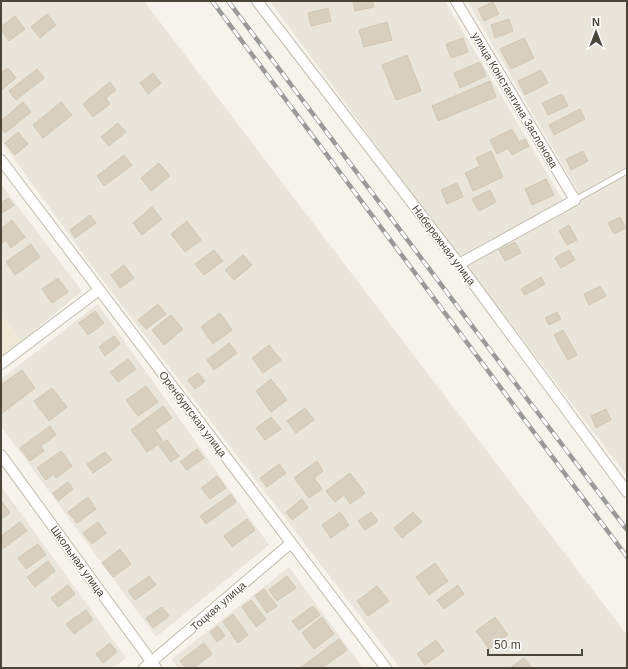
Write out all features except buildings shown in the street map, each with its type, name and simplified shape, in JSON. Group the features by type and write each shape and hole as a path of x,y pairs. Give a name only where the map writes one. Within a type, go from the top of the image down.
{"street":[{"name":"Набережная улица","path":"257,1 459,264 627,492"},
{"name":"улица Константина Заслонова","path":"456,1 575,200"},
{"name":"Оренбургская улица","path":"1,160 386,668"},
{"path":"459,264 575,200"},
{"path":"1,364 99,290"},
{"name":"Школьная улица","path":"1,454 151,666"},
{"name":"Тоцкая улица","path":"151,666 291,543"}],"lane":[{"path":"575,200 627,171"}],"shaded area":[{"path":"1,1 144,1 627,635 627,668 400,668 97,273 1,141"},
{"path":"270,1 445,1 563,200 458,257"},
{"path":"467,1 627,1 627,476 465,264 583,200"},
{"path":"1,184 82,291 22,341 1,315"},
{"path":"98,304 269,545 156,637 1,426 1,379"},
{"path":"1,315 22,341 1,356"},
{"path":"1,486 126,658 113,668 1,668"},
{"path":"289,567 363,668 178,668 172,659"}],"railway":[{"path":"212,1 627,557"},
{"path":"228,1 627,530"}]}
